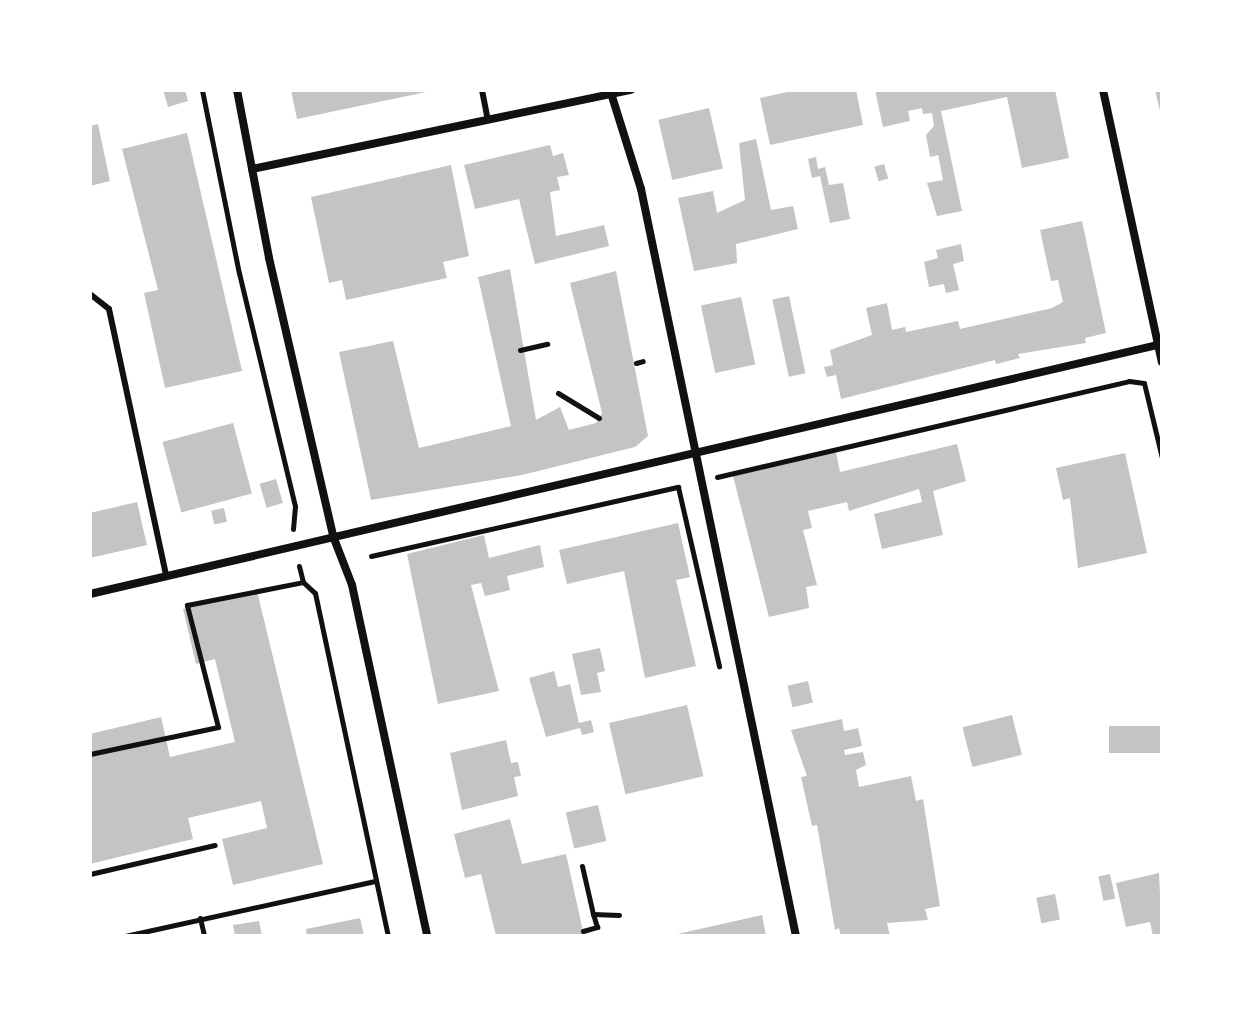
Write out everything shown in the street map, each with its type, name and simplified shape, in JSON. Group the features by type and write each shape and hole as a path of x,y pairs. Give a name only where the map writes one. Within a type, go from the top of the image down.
{"street":[{"path":"237,90 333,536 352,585 427,936"},
{"path":"252,169 631,90"},
{"path":"1103,90 1162,362"},
{"path":"611,92 629,140 698,452 796,936"},
{"path":"90,594 1160,345"}],"lane":[{"path":"482,90 488,120"},
{"path":"90,294 109,309 166,575"}],"path":[{"path":"202,90 239,273 295,506 293,534"},
{"path":"520,350 547,344"},
{"path":"728,474 1129,381 1144,383 1162,458"},
{"path":"558,393 599,418"},
{"path":"371,556 661,491"},
{"path":"299,566 303,582 315,593 388,936"},
{"path":"90,754 218,727 187,605 303,582"},
{"path":"90,874 215,845"},
{"path":"582,866 597,927 583,931"},
{"path":"125,936 376,881"},
{"path":"593,914 619,915"},
{"path":"200,918 204,936"}],"building":[{"path":"163,90 185,90 188,101 168,107"},
{"path":"291,90 431,90 431,91 297,119"},
{"path":"797,90 856,90 863,125 770,145 760,98"},
{"path":"875,90 1055,90 1069,158 1022,168 1007,97 941,111 962,211 937,216 927,183 943,180 938,155 930,157 926,135 934,126 932,113 923,114 922,108 908,111 910,121 883,127"},
{"path":"1155,90 1162,90 1162,115 1161,115"},
{"path":"709,108 723,168 672,180 658,120"},
{"path":"98,124 110,181 90,186 90,126"},
{"path":"187,133 242,371 165,388 144,293 158,290 122,149"},
{"path":"756,139 771,210 793,206 798,229 736,244 737,263 694,271 678,198 713,191 717,213 745,200 739,143"},
{"path":"550,145 553,156 563,153 569,175 557,177 560,190 550,192 556,236 604,225 609,246 535,264 519,199 475,209 464,165"},
{"path":"816,157 818,169 825,167 829,185 843,183 850,219 830,223 820,176 812,178 808,159"},
{"path":"884,164 888,178 879,181 874,167"},
{"path":"451,165 469,256 443,262 447,278 346,300 342,280 329,283 311,197"},
{"path":"1082,221 1106,333 1085,338 1086,343 1018,354 1020,358 996,364 995,360 841,399 836,375 827,377 824,367 833,365 830,350 872,335 866,308 887,303 892,330 905,327 906,332 958,321 960,329 1052,308 1063,302 1058,280 1051,281 1040,230"},
{"path":"961,244 964,261 953,264 959,290 946,293 944,284 929,287 924,262 938,258 936,250"},
{"path":"510,269 536,420 560,407 569,430 596,423 602,413 570,283 616,271 648,436 635,447 522,475 371,500 339,352 393,341 419,448 511,426 478,277"},
{"path":"789,296 805,373 789,377 772,300"},
{"path":"741,297 755,364 715,373 701,306"},
{"path":"233,423 252,494 181,512 162,442"},
{"path":"957,444 966,481 933,491 943,535 882,549 874,514 922,502 919,489 849,511 847,502 808,511 812,528 803,530 817,585 806,587 809,608 769,617 733,476 836,452 840,472"},
{"path":"1125,453 1147,553 1078,568 1070,498 1063,500 1056,468"},
{"path":"276,479 283,503 267,508 260,484"},
{"path":"137,502 147,545 90,558 90,513"},
{"path":"224,508 227,522 214,524 211,511"},
{"path":"678,523 690,577 676,580 696,666 645,678 624,571 567,584 559,550"},
{"path":"484,535 489,558 540,545 544,567 507,576 510,590 485,596 481,583 471,585 499,691 438,704 407,554"},
{"path":"257,591 323,864 233,885 222,839 267,828 261,801 188,818 193,839 90,864 90,734 161,717 170,757 235,742 215,659 196,664 183,609"},
{"path":"600,648 605,671 597,673 601,692 581,695 572,654"},
{"path":"554,671 558,687 570,684 579,723 591,720 594,732 582,735 580,728 546,737 529,678"},
{"path":"808,681 813,702 792,707 788,686"},
{"path":"687,705 703,776 625,794 609,723"},
{"path":"1012,715 1022,755 972,767 963,727"},
{"path":"842,719 844,731 858,728 862,746 844,750 845,755 863,752 866,765 856,770 859,787 911,776 916,801 923,799 940,906 925,909 928,920 887,923 890,936 841,936 839,928 835,930 817,825 812,826 801,777 807,776 791,730"},
{"path":"1109,726 1162,726 1162,753 1109,753"},
{"path":"506,740 511,763 518,762 521,776 514,777 518,796 462,810 450,753"},
{"path":"598,805 606,841 574,848 566,812"},
{"path":"510,819 522,864 566,854 584,936 496,936 481,874 465,878 454,834"},
{"path":"1159,873 1162,936 1153,936 1150,922 1126,927 1116,883"},
{"path":"1110,874 1115,898 1103,901 1098,876"},
{"path":"1055,894 1060,920 1041,923 1036,898"},
{"path":"762,915 766,936 673,936 673,935"},
{"path":"360,918 364,936 307,936 306,929"},
{"path":"259,921 262,936 235,936 233,925"}]}
